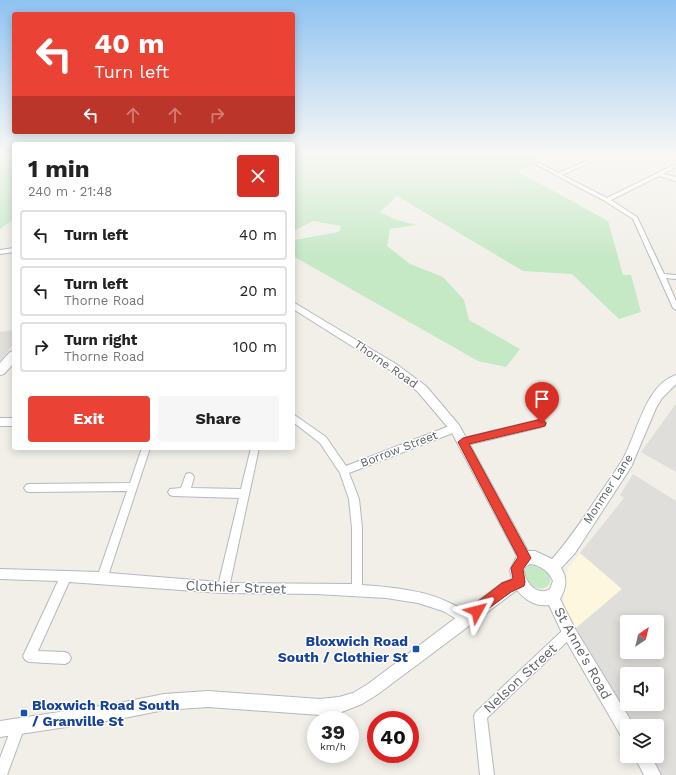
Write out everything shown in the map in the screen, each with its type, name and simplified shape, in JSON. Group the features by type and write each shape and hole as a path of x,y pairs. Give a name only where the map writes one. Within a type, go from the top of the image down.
{"main road":[{"path":"0,371 12,357"}],"street":[{"path":"586,189 607,200 635,218 663,276 676,308"},
{"path":"607,200 629,189"},
{"path":"0,252 12,250"},
{"path":"663,276 676,277"},
{"name":"Thorne Road","path":"295,306 394,367 422,389 455,428 525,558"},
{"name":"Monmer Lane","path":"552,567 570,548 627,464 641,426 652,406 671,382"},
{"path":"295,418 323,440 344,471 354,500 357,528 357,590"},
{"path":"0,422 12,422"},
{"path":"463,442 542,423"},
{"name":"Borrow Street","path":"344,471 455,428"},
{"path":"102,578 145,450"},
{"path":"223,588 255,450"},
{"path":"185,492 189,478"},
{"path":"29,488 132,487"},
{"path":"173,492 245,494"},
{"path":"536,557 547,562 552,567 558,577 559,584 556,593 546,599 535,597 524,589 519,582 517,568 520,562 525,558 536,557"},
{"name":"Clothier Street","path":"0,574 102,578 223,588 357,590 403,595 438,603 452,608 467,619"},
{"path":"65,658 29,656 66,576"},
{"path":"0,729 119,711 164,702 208,698 320,707 339,705 357,699 373,689 507,588 519,582"},
{"name":"St Anne's Road","path":"552,596 569,632 620,719"},
{"name":"Nelson Street","path":"487,775 480,716 569,632"},
{"path":"0,774 19,726"},
{"path":"646,763 653,775"}],"shaded area":[{"path":"12,330 12,346 0,362 0,332"},
{"path":"675,405 676,406 676,472 641,452"},
{"path":"633,474 676,501 676,775 662,775 655,763 664,763 664,719 629,719 624,711 664,711 664,667 620,667 620,704 576,628 622,589 580,553 624,498 620,495"},
{"path":"580,553 622,589 576,628 563,604 568,568"}],"green space":[{"path":"0,189 12,189 12,220 0,229"},
{"path":"295,189 550,189 608,221 623,275 631,275 641,312 619,319 572,274 523,271 397,196 380,212 394,219 416,225 390,229 387,246 410,264 443,277 464,300 469,320 520,349 506,367 478,361 295,257 295,240 339,232 341,226 313,221 295,230"},
{"path":"533,563 540,565 548,572 550,583 545,588 540,589 534,587 526,578 525,572 527,567"}],"place":[{"name":"Bloxwich Road South / Clothier St","path":"416,649"},
{"name":"Bloxwich Road South / Granville St","path":"24,713"}],"route":[{"path":"477,611 507,588 519,582 517,568 520,562 525,558 463,442 542,423"}]}
